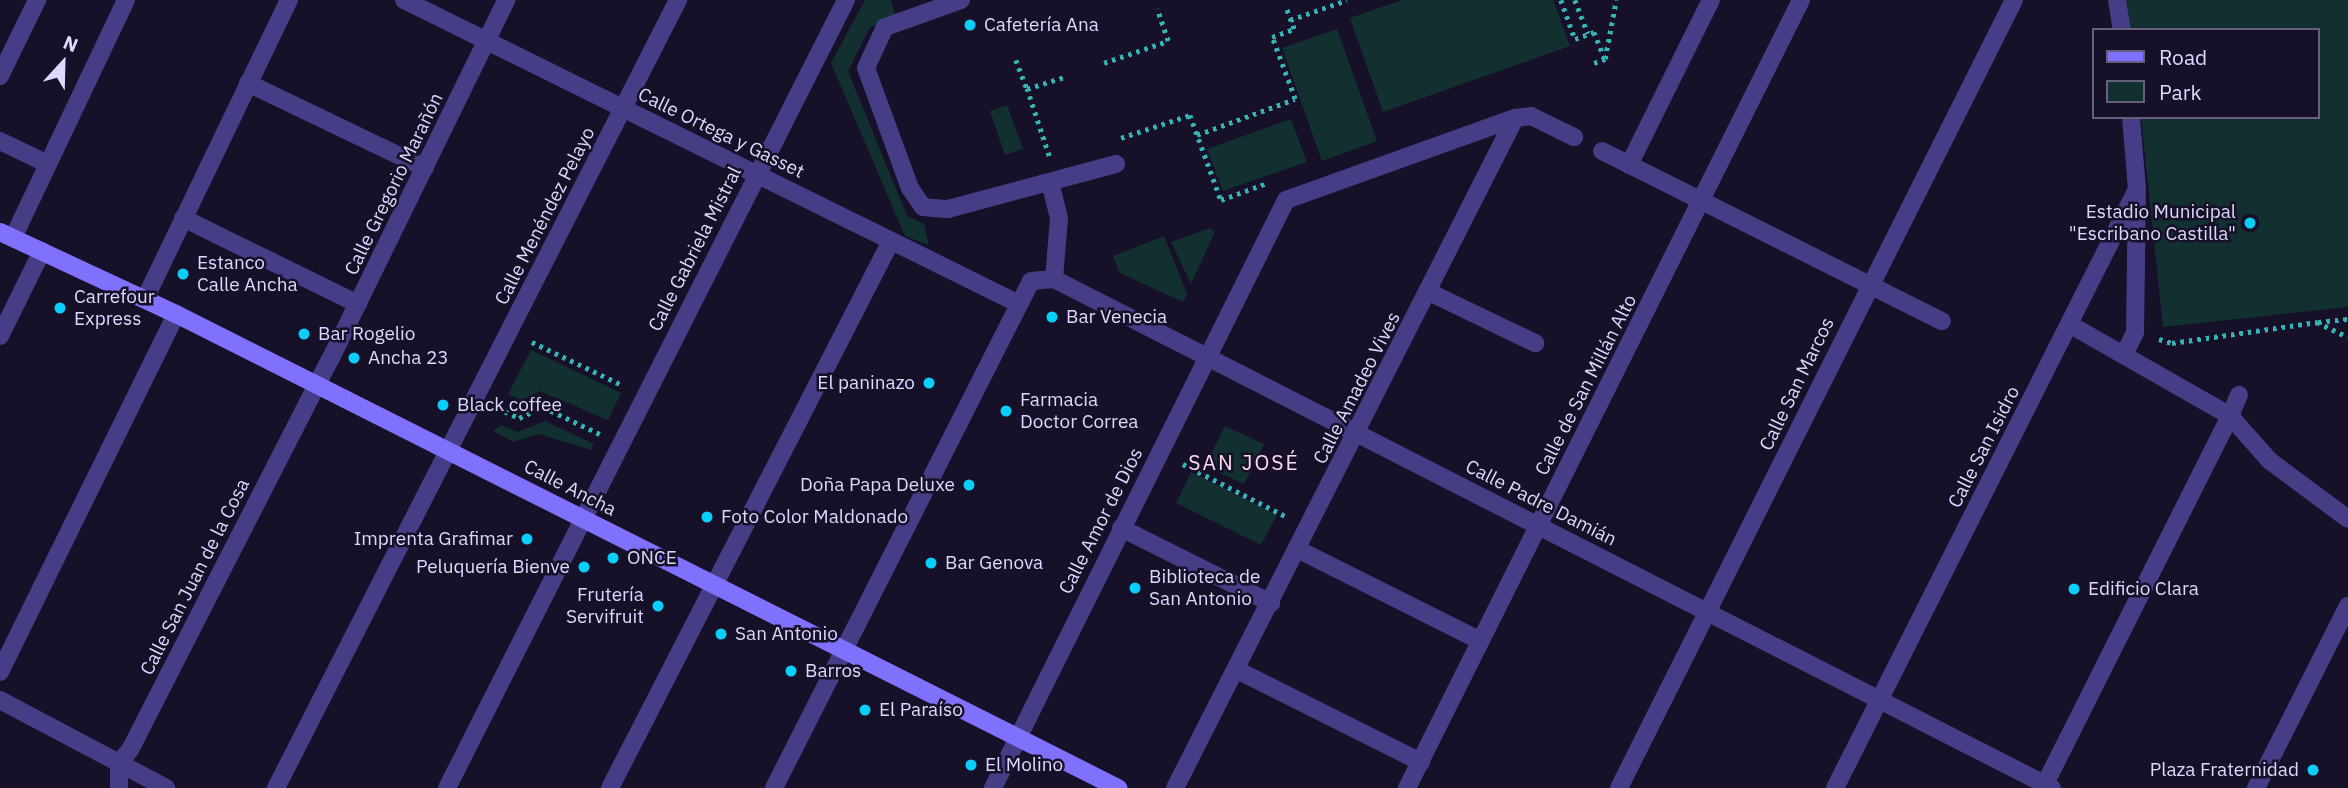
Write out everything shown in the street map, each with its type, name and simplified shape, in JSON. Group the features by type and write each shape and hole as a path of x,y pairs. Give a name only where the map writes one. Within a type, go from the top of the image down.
{"main road":[{"name":"Calle Ancha","path":"7,235 176,314 1118,788"}],"street":[{"path":"0,76 37,0"},
{"path":"7,235 48,164 126,0"},
{"path":"145,299 289,0"},
{"name":"Calle Ortega y Gasset","path":"404,0 1019,304"},
{"name":"Calle Gregorio Marañón","path":"317,385 506,0"},
{"name":"Calle Menéndez Pelayo","path":"276,788 678,0"},
{"name":"Calle Gabriela Mistral","path":"447,788 846,0"},
{"path":"961,0 885,27 866,68 910,188 923,207 948,209 1116,164"},
{"path":"1629,165 1711,0"},
{"name":"Calle de San Millán Alto","path":"1408,788 1801,0"},
{"name":"Calle San Marcos","path":"1619,788 2014,0"},
{"path":"2117,0 2122,28"},
{"path":"248,83 425,168"},
{"path":"1515,118 1531,116 1574,137"},
{"name":"Calle Amor de Dios","path":"993,788 1286,200 1515,118"},
{"name":"Calle Amadeo Vives","path":"1175,788 1299,550 1515,118"},
{"path":"2124,355 2136,332 2137,189 2131,119"},
{"path":"0,141 48,164"},
{"path":"1602,151 1942,321"},
{"path":"774,788 1031,281 1054,279 1059,218 1050,182"},
{"name":"Calle San Isidro","path":"1835,788 2137,189"},
{"path":"183,218 358,304"},
{"path":"610,788 891,241"},
{"path":"0,336 42,251"},
{"name":"Calle Padre Damián","path":"1054,279 2047,787"},
{"path":"1429,292 1535,343"},
{"path":"0,671 176,314"},
{"path":"2069,324 2230,416 2270,461 2348,519"},
{"name":"Calle San Juan de la Cosa","path":"119,763 130,750 317,385"},
{"path":"2047,787 2239,395"},
{"path":"1121,528 1271,603"},
{"path":"1299,550 1481,641"},
{"path":"2256,788 2348,606"},
{"path":"1237,670 1421,762"},
{"path":"0,700 166,788"},
{"path":"119,763 119,788"}],"path":[{"path":"1290,20 1347,0"},
{"path":"1561,0 1575,39 1594,32 1605,59"},
{"path":"1576,0 1588,34"},
{"path":"1605,59 1615,0"},
{"path":"1197,135 1295,99 1272,37 1294,29 1285,6"},
{"path":"1104,63 1168,41 1157,9"},
{"path":"1594,63 1605,59"},
{"path":"1016,60 1049,150 1050,182"},
{"path":"1027,89 1067,76"},
{"path":"1116,164 1109,143 1191,115 1221,200 1270,182"},
{"path":"2172,344 2348,319"},
{"path":"2317,322 2348,337"},
{"path":"509,331 645,396"},
{"path":"474,397 519,418 542,407 621,445"},
{"path":"1159,452 1278,512"}],"green space":[{"path":"865,0 891,0 896,18 870,27 848,71 907,216 924,224 929,245 905,236 831,63"},
{"path":"1402,0 1553,0 1570,46 1383,112 1350,18"},
{"name":"Estadio Municipal \"Escribano Castilla\"","path":"2126,0 2348,0 2348,307 2163,327 2141,119 2320,119 2320,28 2130,28"},
{"path":"1337,29 1377,141 1322,161 1282,48"},
{"path":"1007,105 1023,149 1005,155 990,111"},
{"path":"1291,119 1307,162 1223,191 1207,149"},
{"path":"1210,228 1215,232 1191,284 1171,242"},
{"path":"1164,236 1187,294 1183,302 1120,273 1113,256"},
{"path":"531,350 621,393 608,420 540,391 521,400 508,394"},
{"path":"545,421 594,444 591,450 539,434 513,442 493,431 501,425 517,432"},
{"path":"1225,426 1264,444 1244,484 1205,466"},
{"path":"1191,472 1277,515 1261,545 1176,503"}],"place":[{"name":"Cafetería Ana","path":"970,25"},
{"name":"Estadio Municipal \"Escribano Castilla\"","path":"2250,223"},
{"name":"Estanco Calle Ancha","path":"183,274"},
{"name":"Carrefour Express","path":"60,308"},
{"name":"Bar Venecia","path":"1052,317"},
{"name":"Bar Rogelio","path":"304,334"},
{"name":"Ancha 23","path":"354,358"},
{"name":"El paninazo","path":"929,383"},
{"name":"Black coffee","path":"443,405"},
{"name":"Farmacia Doctor Correa","path":"1006,411"},
{"name":"Doña Papa Deluxe","path":"969,485"},
{"name":"Foto Color Maldonado","path":"707,517"},
{"name":"Imprenta Grafimar","path":"527,539"},
{"name":"ONCE","path":"613,558"},
{"name":"Bar Genova","path":"931,563"},
{"name":"Peluquería Bienve","path":"584,567"},
{"name":"Biblioteca de San Antonio","path":"1135,588"},
{"name":"Edificio Clara","path":"2074,589"},
{"name":"Frutería Servifruit","path":"658,606"},
{"name":"San Antonio","path":"721,634"},
{"name":"Barros","path":"791,671"},
{"name":"El Paraíso","path":"865,710"},
{"name":"El Molino","path":"971,765"},
{"name":"Plaza Fraternidad","path":"2313,770"}],"district":[{"name":"SAN JOSÉ","path":"1244,462"}]}
